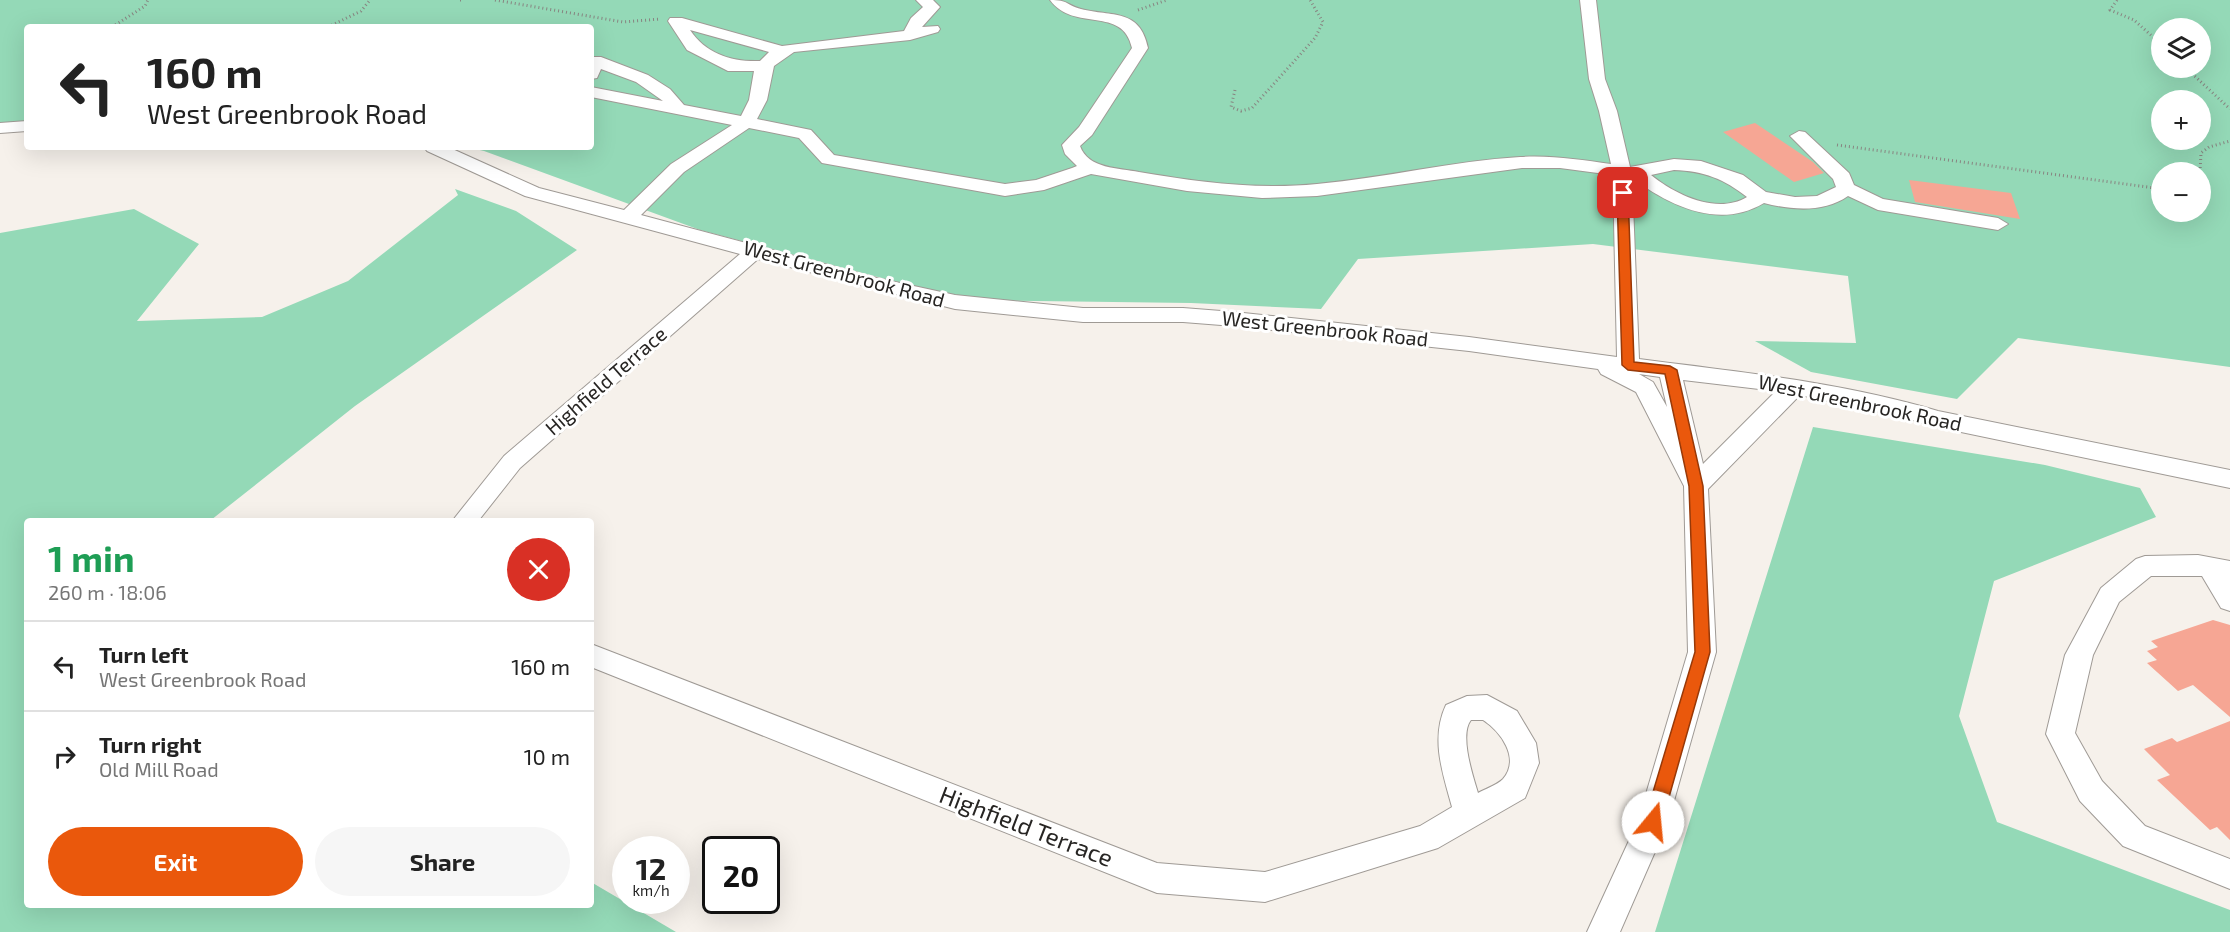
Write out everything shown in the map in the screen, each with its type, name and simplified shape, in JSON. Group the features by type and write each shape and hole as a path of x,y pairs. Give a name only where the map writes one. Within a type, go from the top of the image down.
{"street":[{"path":"910,35 917,21 932,7 924,0"},
{"path":"1058,0 1070,11 1129,24 1140,40 1140,48 1086,131 1071,145 1074,154 1089,168"},
{"path":"1588,0 1597,79 1630,172 1628,365"},
{"path":"763,66 734,67 693,47 676,21 783,51"},
{"path":"628,217 683,164 744,124 756,110 763,66 773,55 820,43 910,35 932,29"},
{"path":"594,64 595,61 639,77 674,99 678,110"},
{"path":"594,93 744,124 805,134 828,159 1005,190 1025,189 1054,182 1089,168 1217,188 1287,192 1347,186 1484,165 1525,162 1563,163 1630,172 1688,165 1716,170 1738,180 1761,197 1793,202 1817,202 1838,197 1846,189"},
{"path":"0,128 24,126"},
{"path":"1799,136 1842,177 1846,189 1878,204 1998,224"},
{"name":"West Greenbrook Road","path":"439,150 519,188 876,284 981,306 1083,315 1183,315 1234,319 1469,344 1532,354 1796,386 1901,408 1937,419 2230,479"},
{"path":"1630,172 1670,197 1695,207 1736,207 1754,203 1761,197"},
{"name":"Highfield Terrace","path":"467,518 512,462 755,251"},
{"path":"1532,354 1610,369 1645,387 1696,486"},
{"path":"1603,932 1653,822 1702,652 1696,486 1670,370"},
{"path":"1696,486 1796,386"},
{"path":"2230,600 2221,569 2198,565 2145,566 2110,595 2079,655 2060,734 2091,791 2134,836 2230,874"},
{"name":"Highfield Terrace","path":"594,656 1157,878 1265,887 1427,838 1469,814"}],"path":[{"path":"117,24 145,6 148,0"},
{"path":"334,24 361,11 370,0"},
{"path":"495,0 623,22 670,19"},
{"path":"1114,19 1167,0"},
{"path":"1235,90 1231,107 1241,111 1252,108 1260,102 1315,38 1323,22 1310,0"},
{"path":"2117,0 2110,9 2134,20 2151,35"},
{"path":"2197,78 2230,109"},
{"path":"1799,136 1826,144 1886,150 1948,162 2151,188"},
{"path":"2201,162 2201,153 2210,147 2230,141"}],"green space":[{"path":"0,0 2230,0 2230,367 2018,338 1957,399 1811,372 1755,341 1856,343 1848,276 1593,244 1358,259 1321,309 1191,303 965,300 700,230 480,150 594,150 594,24 24,24 24,122 0,124"},
{"path":"455,189 516,211 577,250 355,406 214,518 24,518 24,908 594,908 594,884 612,894 612,914 645,914 676,932 0,932 0,233 134,209 199,244 137,321 262,317 348,281 458,195"},
{"path":"1813,427 2045,465 2140,488 2156,517 1994,581 1959,716 1997,822 2230,910 2230,932 1655,932"}],"building":[{"path":"1755,123 1813,162 1824,173 1794,182 1723,132"},
{"path":"1909,180 2011,193 2020,219 1915,202"},
{"path":"2213,620 2230,625 2230,717 2193,685 2178,691 2147,663 2157,660 2147,651 2158,647 2151,641"},
{"path":"2230,721 2230,840 2217,827 2210,830 2157,780 2170,775 2144,749 2172,738 2177,742"}],"route":[{"path":"1623,193 1628,365 1670,370 1696,486 1702,652 1653,822"}]}
